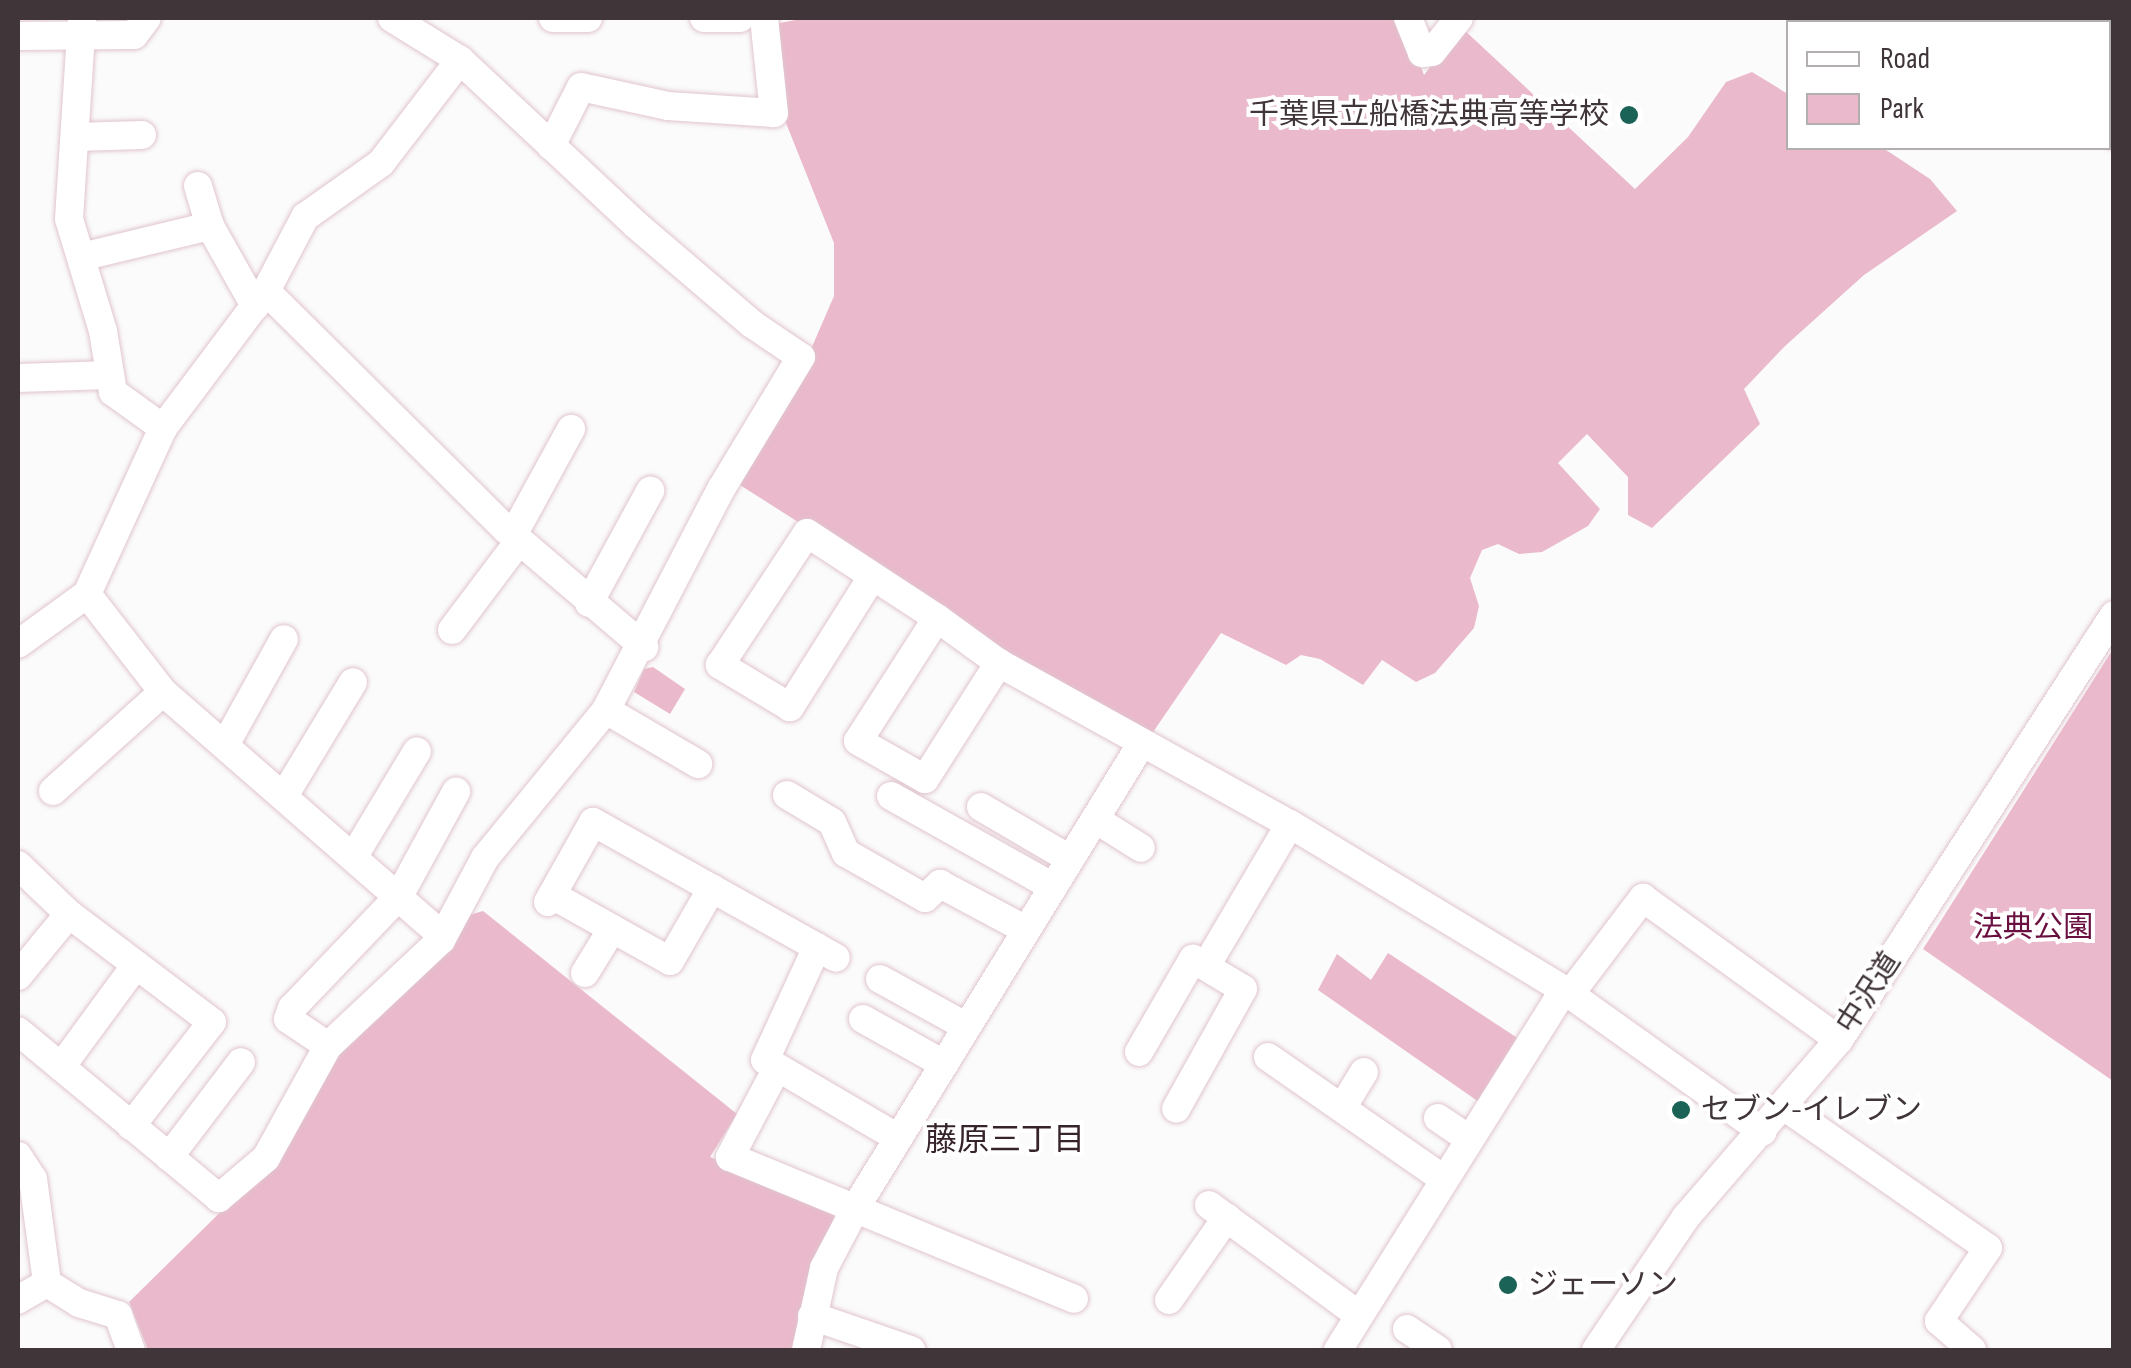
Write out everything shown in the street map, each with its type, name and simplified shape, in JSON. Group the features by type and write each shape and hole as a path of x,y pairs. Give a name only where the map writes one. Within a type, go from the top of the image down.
{"street":[{"path":"18,36 82,27 134,35 147,18"},
{"path":"18,1030 220,1198 266,1158 328,1046 444,936 485,858 606,710 644,647 721,489 801,357 752,324 460,60 392,18"},
{"path":"552,18 588,18"},
{"path":"705,18 740,18"},
{"path":"551,146 581,86 668,106 774,113 764,18"},
{"path":"1408,18 1422,54 1432,52 1459,18"},
{"path":"82,27 69,219 113,392 164,428"},
{"path":"18,644 87,594 164,428 261,298 305,218 380,163 460,60"},
{"path":"75,136 142,134"},
{"path":"198,186 210,226 261,298 516,538 644,647"},
{"path":"81,257 210,226"},
{"path":"18,378 110,375"},
{"path":"452,630 516,538 571,429"},
{"path":"589,603 650,490"},
{"path":"872,576 790,707 720,665 806,533 872,576 936,618 1000,664 1140,746 1290,824 1567,992 1763,1132"},
{"path":"87,594 163,692 444,936"},
{"name":"中沢道","path":"1596,1350 1686,1218 1839,1040 2114,615"},
{"path":"936,618 858,741 926,779 1000,664"},
{"path":"224,745 284,639"},
{"path":"284,796 352,682"},
{"path":"53,791 163,692"},
{"path":"606,710 698,764"},
{"path":"806,1350 824,1268 856,1208 1140,746"},
{"path":"354,856 417,751"},
{"path":"328,1046 288,1019 292,1008 399,896 456,792"},
{"path":"786,794 832,822 846,853 909,889 925,898 940,884 1026,930"},
{"path":"891,796 1053,887"},
{"path":"981,807 1070,859"},
{"path":"1095,819 1141,848"},
{"path":"712,888 670,961 550,899 593,822 712,888 826,953 763,1053 777,1068 898,1138"},
{"path":"1206,966 1290,824"},
{"path":"18,865 69,914 212,1022 131,1126"},
{"path":"1169,1300 1218,1211 1352,1339 1468,1138 1567,992 1643,898 1839,1040"},
{"path":"18,976 69,914"},
{"path":"585,974 612,929"},
{"path":"1139,1052 1192,959 1243,989 1176,1109"},
{"path":"61,1067 136,965"},
{"path":"880,978 967,1027"},
{"path":"863,1019 944,1064"},
{"path":"1268,1057 1442,1178"},
{"path":"169,1157 240,1062"},
{"path":"777,1068 730,1158 1074,1299"},
{"path":"1342,1108 1364,1072"},
{"path":"1785,1107 1988,1248 1938,1321 1972,1350"},
{"path":"1438,1118 1468,1138"},
{"path":"18,1156 33,1179 48,1284"},
{"path":"18,1300 48,1284"},
{"path":"48,1284 79,1303 118,1315 131,1350"},
{"path":"812,1316 911,1350"},
{"path":"1407,1329 1438,1350"}],"green space":[{"path":"806,18 1402,18 1424,75 1461,27 1635,189 1688,137 1726,82 1752,72 1786,93 1786,150 1886,150 1930,179 1957,211 1864,275 1784,347 1744,389 1760,424 1652,528 1628,515 1628,477 1587,434 1558,463 1600,509 1588,526 1542,552 1519,554 1498,544 1482,550 1470,578 1479,606 1474,628 1435,673 1416,682 1382,660 1363,685 1320,659 1301,655 1286,665 1221,633 1151,735 1127,731 732,480 808,356 834,296 834,243 782,113 769,25"},
{"name":"法典公園","path":"2113,649 2113,1081 1923,949"},
{"path":"653,667 685,689 670,714 634,692 644,669"},
{"path":"483,911 737,1114 710,1157 846,1212 800,1350 148,1350 129,1302 251,1182 315,1072 463,917"},
{"path":"1388,953 1522,1041 1479,1102 1318,990 1337,954 1371,980"}],"place":[{"name":"千葉県立船橋法典高等学校","path":"1629,115"},
{"name":"セブン-イレブン","path":"1681,1110"},
{"name":"ジェーソン","path":"1508,1285"}],"district":[{"name":"藤原三丁目","path":"1005,1141"}]}
